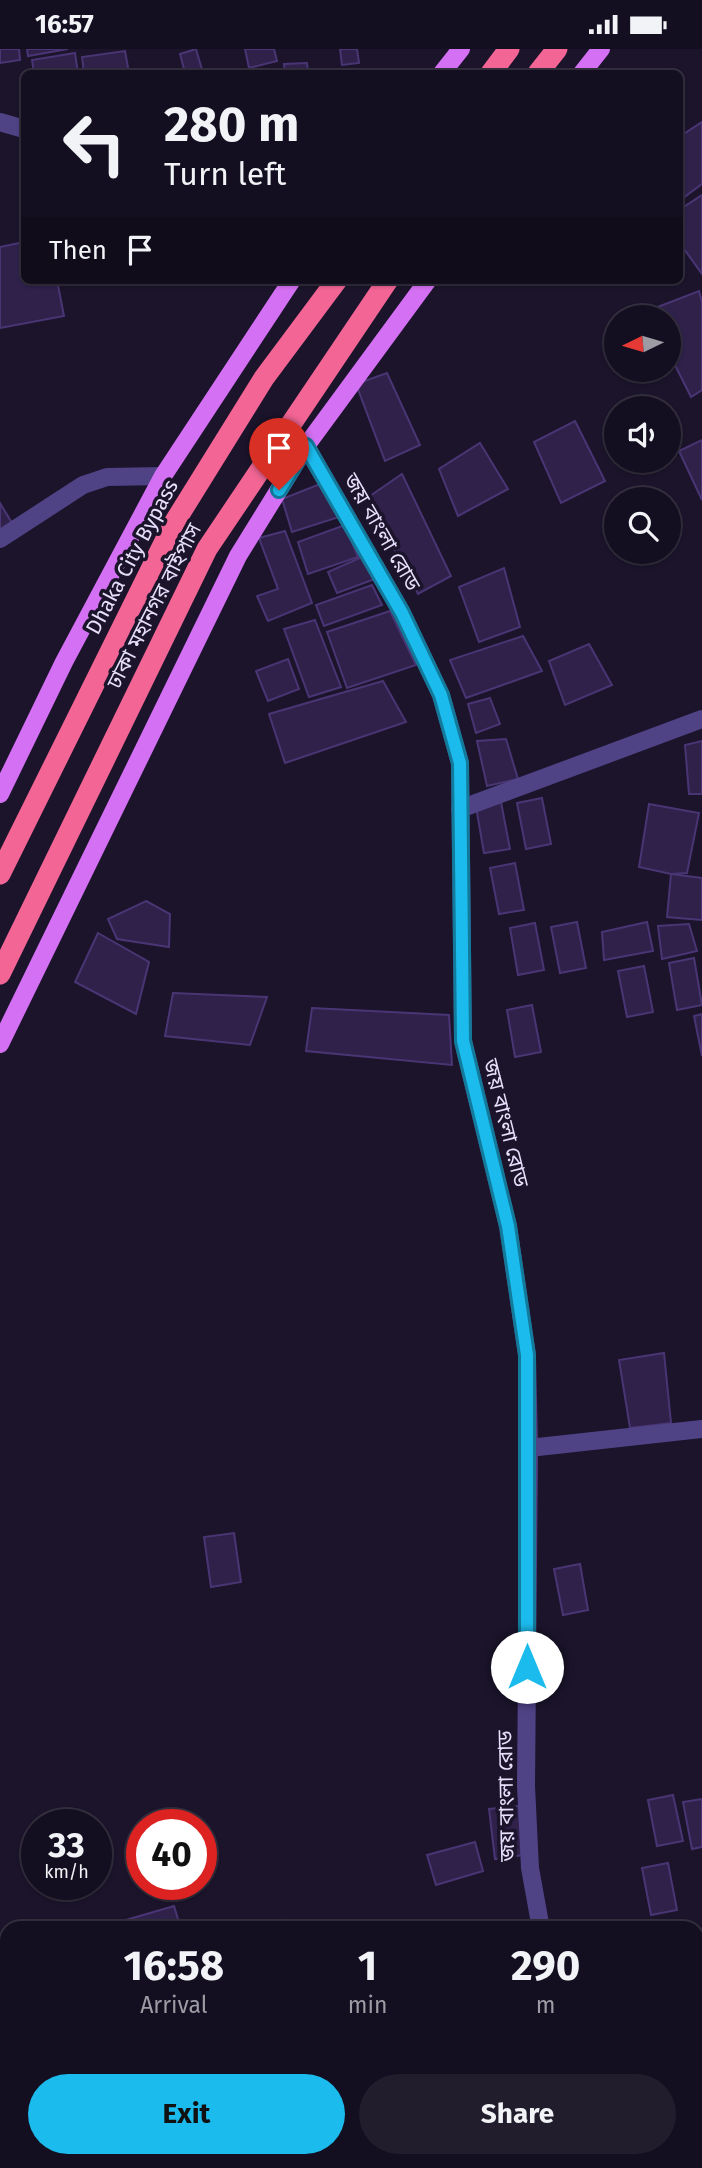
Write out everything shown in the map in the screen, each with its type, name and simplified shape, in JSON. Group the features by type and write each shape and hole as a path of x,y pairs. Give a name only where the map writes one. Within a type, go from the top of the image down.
{"highway":[{"path":"493,70 509,49"},
{"path":"540,70 557,49"},
{"name":"Dhaka City Bypass","path":"0,874 174,523 264,378 334,284"},
{"name":"ঢাকা মহানগর বাইপাস","path":"0,974 207,549 385,284"}],"main road":[{"path":"444,70 461,49"},
{"path":"584,70 601,49"},
{"path":"0,794 64,662 163,476 289,284"},
{"path":"0,1044 238,556 306,446 425,284"}],"street":[{"path":"0,122 21,128"},
{"name":"জয় বাংলা রোড","path":"306,446 402,613 441,695 460,763 463,1041 501,1194 517,1277 527,1355 529,1448 526,1786 530,1868 540,1921"},
{"path":"0,539 83,485 107,477 163,476"},
{"path":"460,809 702,719"},
{"path":"529,1448 702,1429"}],"building":[{"path":"0,49 19,49 20,60 0,63"},
{"path":"27,49 68,49 28,56"},
{"path":"196,49 202,70 184,70 180,54"},
{"path":"245,49 274,49 277,61 249,68"},
{"path":"340,49 357,49 359,63 342,65"},
{"path":"125,51 128,70 84,70 82,57"},
{"path":"75,53 78,70 34,70 32,60"},
{"path":"307,63 308,70 285,70 284,64"},
{"path":"702,122 702,184 683,198 683,134"},
{"path":"702,195 702,274 683,248 683,207"},
{"path":"21,243 21,284 58,284 64,316 0,328 0,247"},
{"path":"699,291 702,302 702,390 691,397 681,377 681,305 663,305"},
{"path":"387,373 420,445 385,461 356,384"},
{"path":"575,421 605,481 561,503 534,442"},
{"path":"702,440 702,500 681,455 681,450"},
{"path":"480,443 508,489 458,516 439,469"},
{"path":"402,474 451,576 418,594 367,498"},
{"path":"320,484 339,517 292,532 282,499"},
{"path":"0,503 12,523 0,530"},
{"path":"345,525 358,557 308,574 298,542"},
{"path":"285,531 312,603 268,621 257,596 278,589 259,538"},
{"path":"364,556 375,579 337,593 328,572"},
{"path":"504,568 520,627 479,642 459,587"},
{"path":"372,585 382,605 324,626 316,605"},
{"path":"390,611 416,665 347,688 327,632"},
{"path":"315,620 341,687 309,697 284,629"},
{"path":"523,636 542,671 466,698 450,660"},
{"path":"589,644 612,685 565,705 549,661"},
{"path":"288,659 299,689 268,701 256,671"},
{"path":"383,681 406,722 285,763 269,714"},
{"path":"490,698 500,724 476,733 468,704"},
{"path":"506,739 518,779 487,786 477,741"},
{"path":"702,741 702,794 689,794 685,745"},
{"path":"542,798 551,844 526,849 517,803"},
{"path":"501,802 510,849 484,853 476,807"},
{"path":"649,804 699,813 687,873 671,874 639,867"},
{"path":"515,863 524,910 499,914 490,868"},
{"path":"671,874 702,878 702,920 667,917"},
{"path":"146,901 170,914 169,947 117,939 108,919"},
{"path":"577,922 586,968 560,973 551,927"},
{"path":"647,922 653,951 604,960 602,932"},
{"path":"535,923 544,970 518,975 510,928"},
{"path":"689,924 697,951 662,959 658,926"},
{"path":"98,933 149,962 136,1014 75,982"},
{"path":"694,958 702,1005 677,1010 669,963"},
{"path":"644,966 653,1012 627,1017 618,971"},
{"path":"173,993 267,997 250,1045 165,1036"},
{"path":"532,1005 541,1052 515,1057 507,1010"},
{"path":"312,1008 449,1015 452,1065 306,1051"},
{"path":"702,1014 702,1056 694,1016"},
{"path":"664,1353 671,1423 630,1428 619,1360"},
{"path":"234,1533 241,1582 211,1587 204,1537"},
{"path":"580,1564 588,1610 563,1615 554,1569"},
{"path":"673,1795 683,1841 657,1846 648,1800"},
{"path":"702,1799 702,1847 692,1849 683,1802"},
{"path":"519,1806 524,1855 495,1859 489,1809"},
{"path":"475,1842 483,1871 436,1885 427,1855"},
{"path":"668,1863 677,1910 651,1915 642,1868"},
{"path":"174,1906 179,1921 126,1921"}],"route":[{"path":"279,490 306,446 402,613 441,695 460,763 463,1041 508,1226 527,1355 527,1667"}]}
